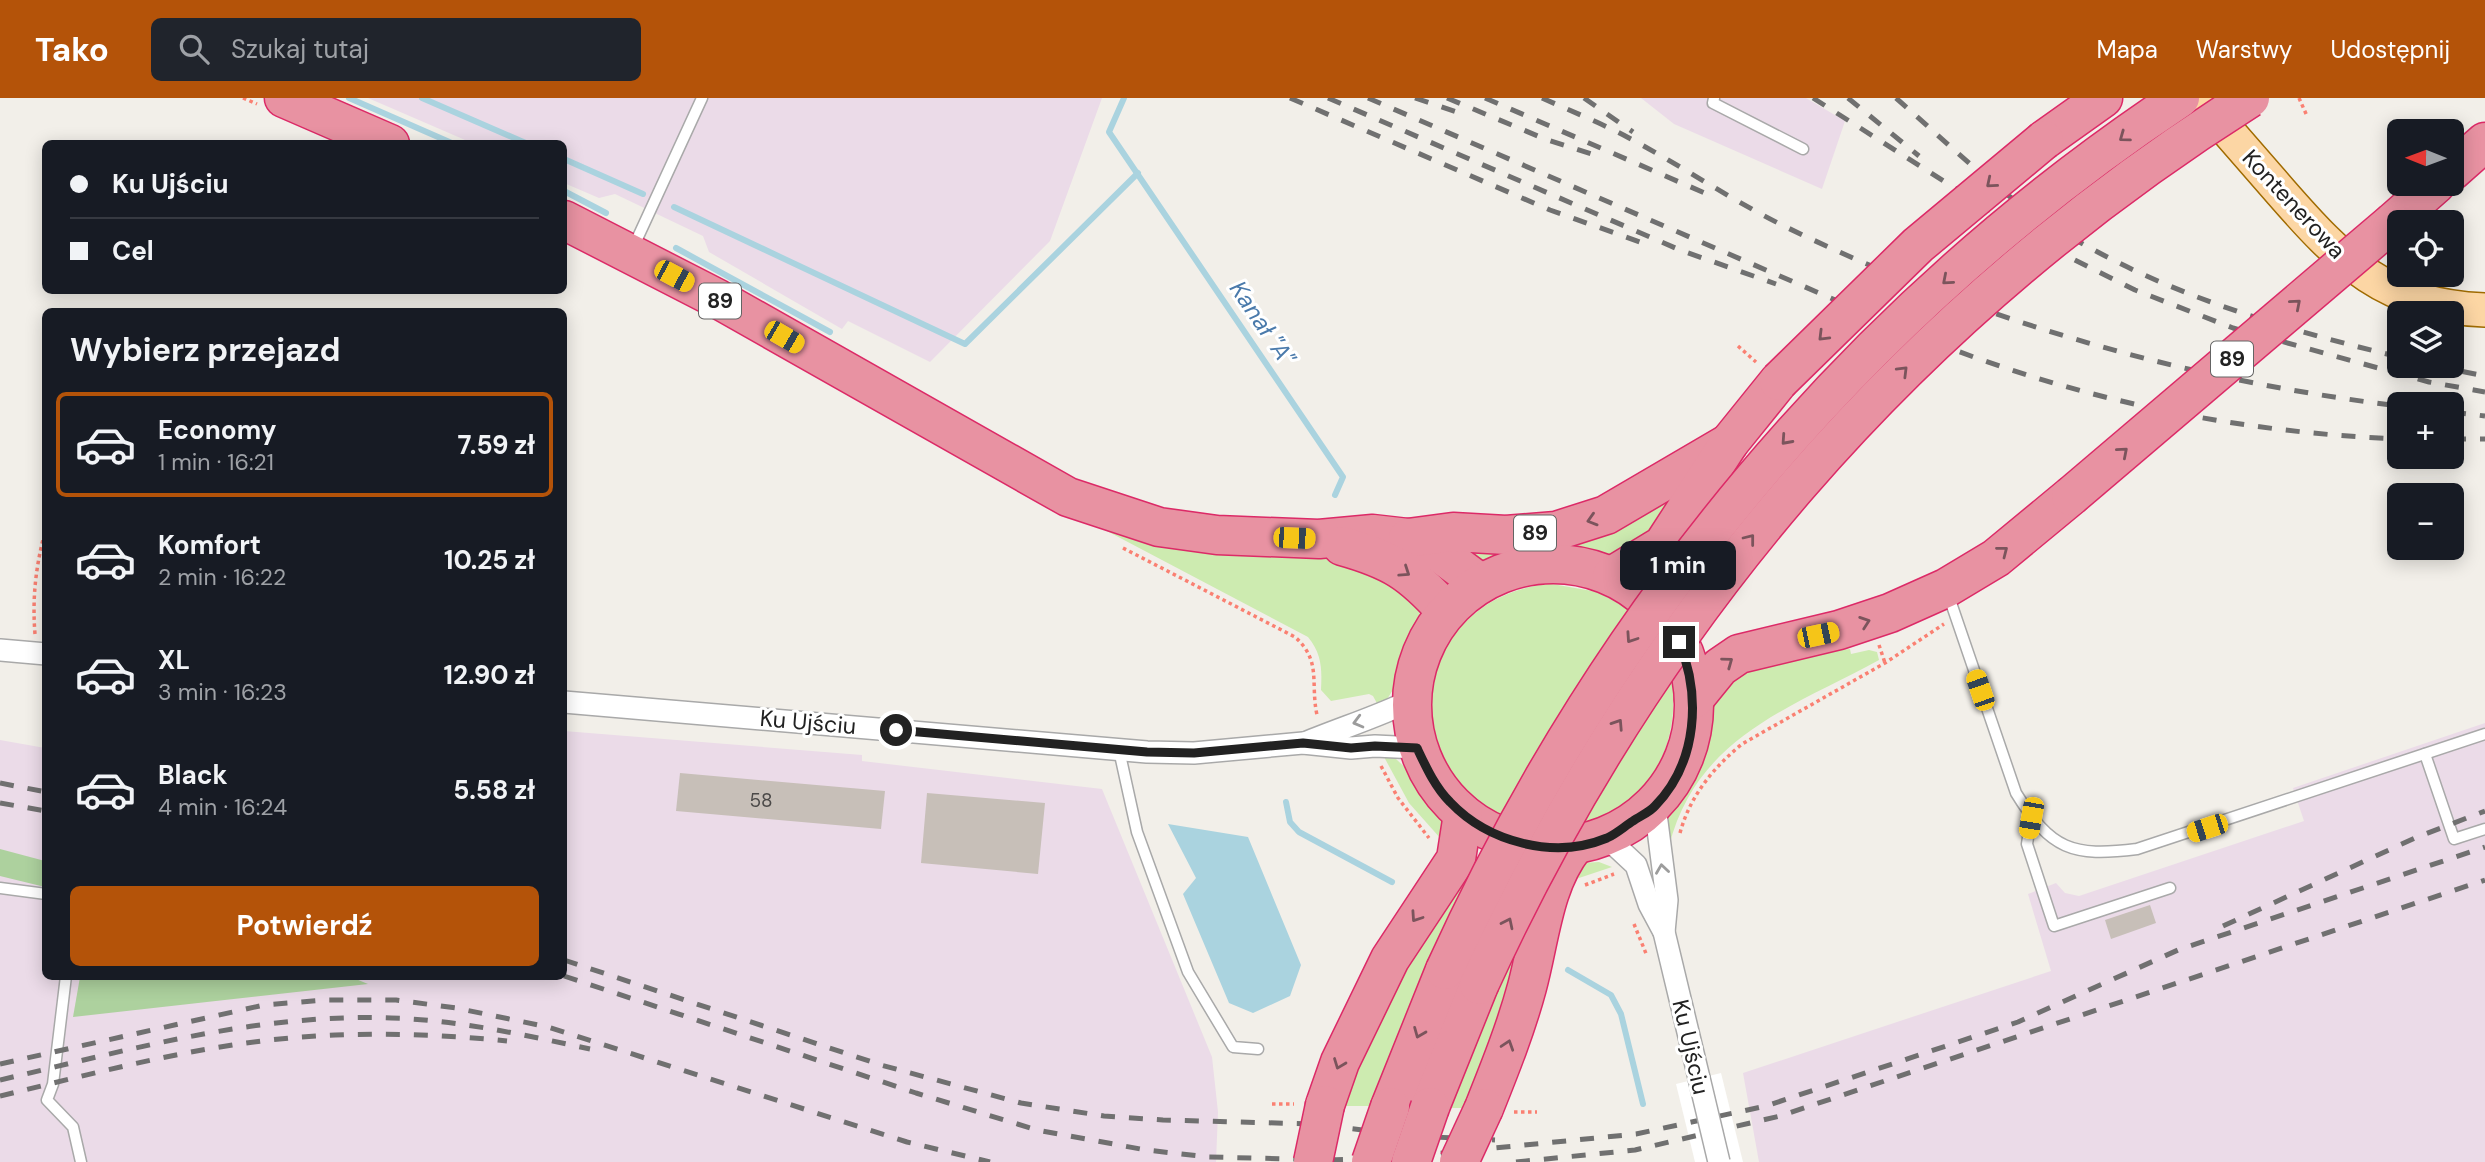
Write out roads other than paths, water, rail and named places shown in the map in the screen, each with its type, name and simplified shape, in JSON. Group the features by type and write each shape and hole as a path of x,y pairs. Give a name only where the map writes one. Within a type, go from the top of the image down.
{"highway":[{"path":"284,98 381,140"},
{"name":"89","path":"567,221 631,252 1068,497 1159,527 1217,536 1319,540 1373,534 1408,538 1453,532 1506,535 1569,527 1606,515 1729,443 1772,376 2000,175 2103,98"},
{"path":"1371,1162 1445,970 1510,836 1588,701 1655,603 1751,480 1826,396 1905,317 2022,214 2180,98"},
{"path":"1411,1162 1479,985 1543,853 1614,731 1690,618 1807,472 1919,355 2021,263 2164,154 2250,98"},
{"path":"2464,160 2485,142"},
{"name":"89","path":"1694,699 1720,667 1739,654 1839,630 1890,613 1946,588 1996,558 2422,196"},
{"path":"1612,576 1663,545 1729,443"},
{"path":"1408,538 1441,554 1480,583"},
{"name":"89","path":"1319,540 1373,555 1407,571 1446,611"},
{"path":"1459,1162 1493,1110 1527,989 1551,886 1560,863 1600,852 1655,806 1682,761 1691,731 1694,699 1687,660 1670,624 1657,609 1612,576 1560,565 1530,567 1480,583 1446,611 1420,656 1412,700 1417,748 1439,789 1464,814 1500,837 1522,843 1600,852"},
{"path":"1313,1162 1311,1105 1340,1062 1390,959 1456,859 1464,814"}],"main road":[{"name":"Kontenerowa","path":"2199,98 2328,245 2357,271 2408,296 2438,305 2485,310"}],"street":[{"path":"0,650 41,654"},
{"name":"Ku Ujściu","path":"1303,743 1351,723 1373,718 1412,700"},
{"name":"Ku Ujściu","path":"567,702 1119,750 1194,753 1303,743 1351,748 1417,748"},
{"name":"Ku Ujściu","path":"1655,806 1667,900 1664,932"},
{"name":"Ku Ujściu","path":"1600,852 1636,865 1649,904 1664,932 1718,1162"}],"lane":[{"path":"631,252 702,98"},
{"path":"1714,98 1713,103 1803,149"},
{"path":"1946,588 2004,765 2031,818 2050,838 2070,849 2099,854 2137,849 2485,734"},
{"path":"1119,750 1138,832 1188,972 1233,1047 1258,1049"},
{"path":"2425,754 2454,839 2485,829"},
{"path":"2031,818 2027,844 2054,926 2169,888"},
{"path":"0,888 42,893"},
{"path":"66,980 53,1084 47,1100 73,1128 81,1162"}],"water":[{"path":"1168,824 1248,837 1301,965 1290,996 1253,1013 1229,1003 1183,894 1196,878"}],"waterway":[{"path":"349,98 445,140"},
{"path":"422,98 519,140"},
{"name":"Kanał \"A\"","path":"1124,98 1109,132 1343,477 1335,495"},
{"path":"567,160 643,194"},
{"path":"674,207 965,344 1138,173"},
{"path":"567,193 606,213"},
{"path":"676,248 830,332"},
{"name":"Kanał \"A\"","path":"1286,802 1290,822 1299,832 1392,882"},
{"name":"Kanał \"A\"","path":"1568,970 1611,995 1621,1014 1643,1104"}],"railway":[{"path":"1290,98 1550,210 1640,242"},
{"path":"1328,98 1680,250 1776,284"},
{"path":"1368,98 1907,331 2026,375 2148,407 2210,419 2335,435 2387,438"},
{"path":"1415,98 1460,113"},
{"path":"1447,98 1545,139 1595,155"},
{"path":"1485,98 1714,197"},
{"path":"1542,98 1629,138 1786,227 1933,291 2085,342 2162,363 2319,395 2387,404"},
{"path":"1584,98 1633,132"},
{"path":"1813,98 2043,244 2135,290 2233,328 2429,382 2485,392"},
{"path":"1848,98 1919,156"},
{"path":"1896,98 2013,199 2057,229 2102,254 2149,277 2247,315 2387,354"},
{"path":"2464,372 2485,376"},
{"path":"2464,413 2485,416"},
{"path":"2464,439 2485,439"},
{"path":"0,783 42,791"},
{"path":"0,803 42,810"},
{"path":"2223,926 2415,838 2485,811"},
{"path":"1329,1160 1393,1158 1636,1134 1766,1106 2018,1022 2178,950 2485,847"},
{"path":"1516,1162 1635,1150 1780,1116 2485,880"},
{"path":"567,961 881,1065 1021,1103 1104,1116 1313,1124 1413,1136 1495,1140"},
{"path":"567,977 916,1093 1037,1130 1146,1150 1209,1157 1338,1160"},
{"path":"0,1064 264,1005 326,1000 396,1000 456,1008 548,1027 907,1142 990,1162"},
{"path":"0,1080 194,1036 292,1021 341,1018 442,1022 590,1049"},
{"path":"0,1096 160,1058 250,1042 360,1034 434,1035 507,1041"}]}
